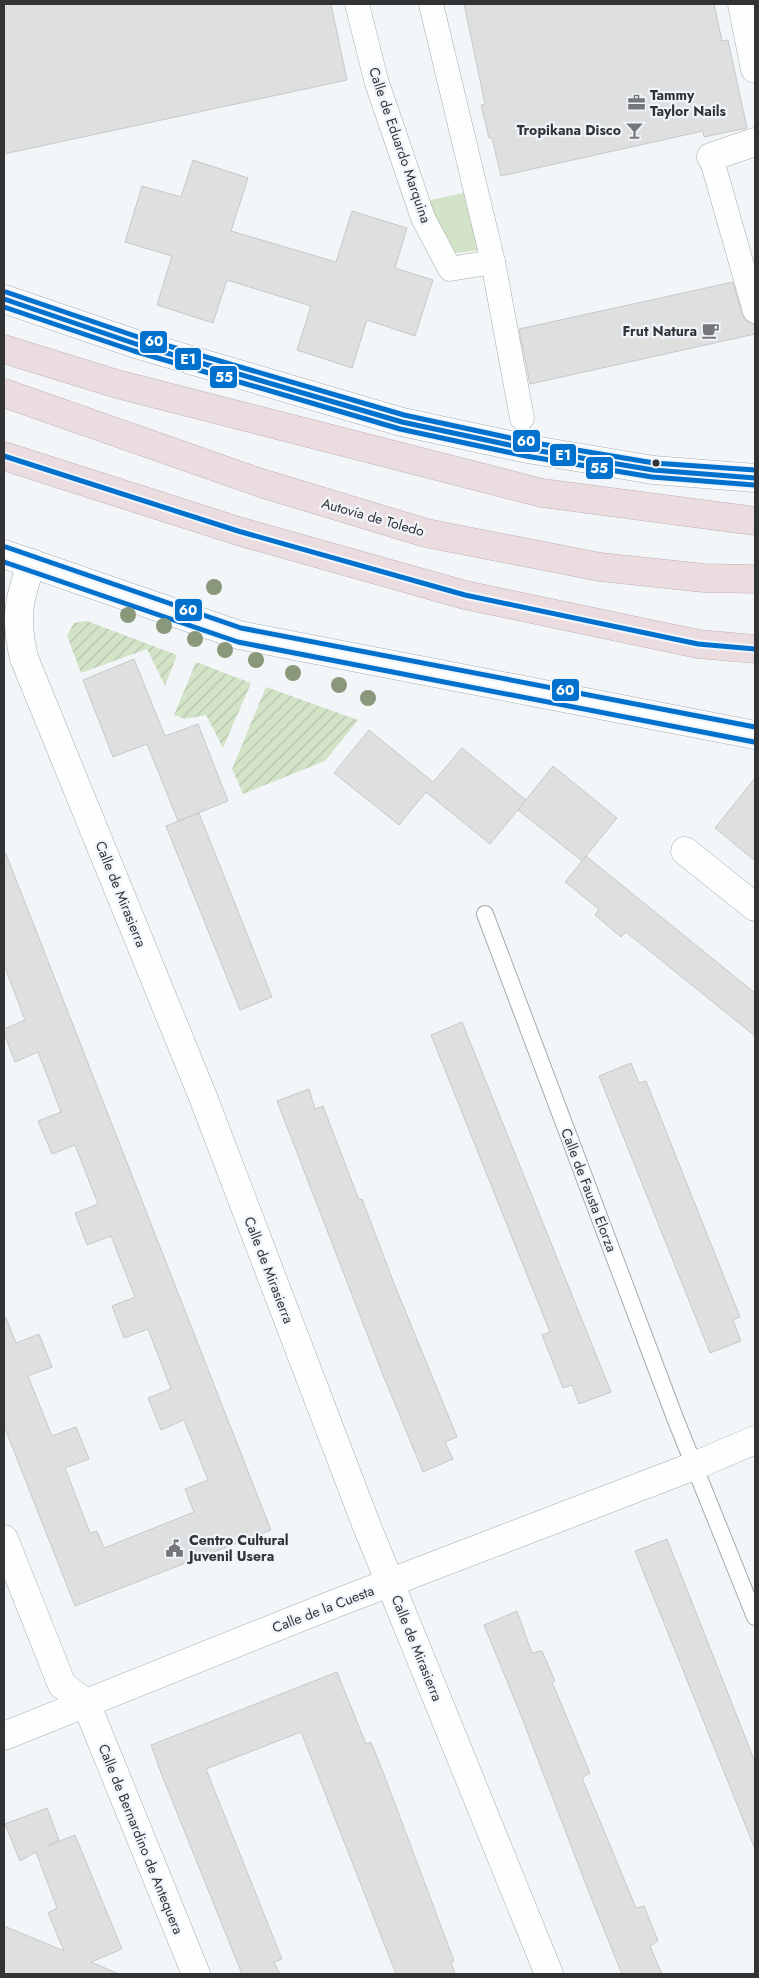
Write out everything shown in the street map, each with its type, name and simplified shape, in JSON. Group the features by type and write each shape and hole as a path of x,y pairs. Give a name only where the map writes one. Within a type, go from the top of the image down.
{"highway":[{"path":"4,349 118,384 542,493 755,521"},
{"name":"Autovía de Toledo","path":"4,393 261,483 426,533 600,567 704,578 755,579"},
{"path":"4,456 238,531 465,595 698,644 755,649"}],"street":[{"name":"Calle de Eduardo Marquina","path":"357,4 376,80 423,218 450,269 493,262"},
{"path":"431,4 493,262 522,418"},
{"path":"742,4 755,69"},
{"path":"755,142 711,157 755,311"},
{"path":"4,299 136,344 402,422 528,449 653,470 755,478"},
{"path":"4,554 239,635 755,735"},
{"name":"Calle de Mirasierra","path":"32,563 10,623 203,1097 390,1583 549,1974"},
{"path":"685,851 755,907"},
{"name":"Calle de la Cuesta","path":"4,1736 390,1583 694,1466 755,1440"},
{"path":"4,1538 62,1685 86,1703"},
{"name":"Calle de Bernardino de Antequera","path":"86,1703 196,1974"}],"lane":[{"name":"Calle de Fausta Elorza","path":"485,914 694,1466 755,1617"}],"green space":[{"path":"468,192 481,250 455,253 426,201"},
{"path":"87,621 177,655 165,686 147,649 81,673 67,636 74,623"},
{"path":"196,662 251,683 223,748 206,715 185,719 174,715"},
{"path":"266,687 358,720 325,761 243,794 232,769"}],"building":[{"path":"4,4 331,4 347,80 4,154"},
{"path":"464,4 714,4 722,41 728,40 747,128 704,137 703,131 501,176 492,138 489,138 481,105 485,104"},
{"path":"193,160 248,178 231,231 336,262 352,211 407,228 395,268 433,280 415,336 367,320 352,368 297,350 311,306 227,280 213,323 157,305 172,256 125,242 142,186 181,197"},
{"path":"733,282 742,315 746,321 755,324 755,334 530,384 519,329"},
{"path":"134,659 165,736 198,724 228,801 178,821 147,744 113,757 83,680"},
{"path":"369,730 433,782 462,748 526,800 490,844 426,792 399,825 334,773"},
{"path":"553,766 617,818 582,861 518,810"},
{"path":"755,778 755,861 715,828"},
{"path":"199,813 272,997 240,1010 166,826"},
{"path":"4,854 6,854 271,1530 75,1606 4,1426 4,1318 6,1318 16,1343 39,1334 52,1367 28,1376 52,1436 76,1427 89,1459 65,1468 90,1533 97,1531 104,1548 194,1512 185,1489 208,1480 184,1420 161,1430 148,1398 171,1389 148,1329 124,1338 112,1306 135,1297 111,1236 87,1245 75,1213 98,1204 75,1145 52,1154 38,1121 61,1112 38,1052 15,1062 4,1033 4,1029 25,1020 4,965"},
{"path":"586,856 755,993 755,1036 626,932 621,937 595,915 599,909 565,882"},
{"path":"462,1022 611,1392 579,1404 572,1385 563,1388 542,1335 550,1332 431,1035"},
{"path":"631,1063 639,1083 646,1081 740,1317 733,1320 741,1341 710,1353 599,1076"},
{"path":"309,1089 315,1109 323,1106 359,1200 362,1199 393,1281 457,1437 445,1442 453,1459 423,1472 383,1375 277,1101"},
{"path":"667,1539 755,1762 755,1849 635,1551"},
{"path":"517,1611 532,1653 542,1651 555,1681 552,1682 590,1773 582,1778 636,1908 644,1906 658,1941 650,1946 662,1974 622,1974 590,1895 484,1625"},
{"path":"337,1672 366,1744 371,1742 383,1772 454,1961 451,1962 455,1974 396,1974 301,1732 206,1769 282,1959 274,1962 280,1974 242,1974 161,1773 151,1745"},
{"path":"47,1808 59,1840 47,1846 75,1835 122,1949 91,1962 119,1974 4,1974 4,1926 64,1951 48,1913 57,1908 36,1852 20,1861 5,1824"}],"transit line":[{"name":"60","path":"6,292 138,337 404,415 529,442 654,463 755,470"},
{"name":"E1","path":"4,299 136,344 402,422 528,449 653,470 755,478"},
{"name":"55","path":"4,307 134,351 400,429 526,456 652,477 754,485"},
{"name":"E1","path":"4,456 238,531 465,595 698,644 755,649"},
{"name":"60","path":"6,547 241,628 755,727"},
{"name":"55","path":"4,562 238,642 754,742"}],"place":[{"name":"Tammy Taylor Nails","path":"636,103"},
{"name":"Tropikana Disco","path":"635,130"},
{"name":"Frut Natura","path":"711,331"},
{"name":"Centro Cultural Juvenil Usera","path":"175,1548"}]}
